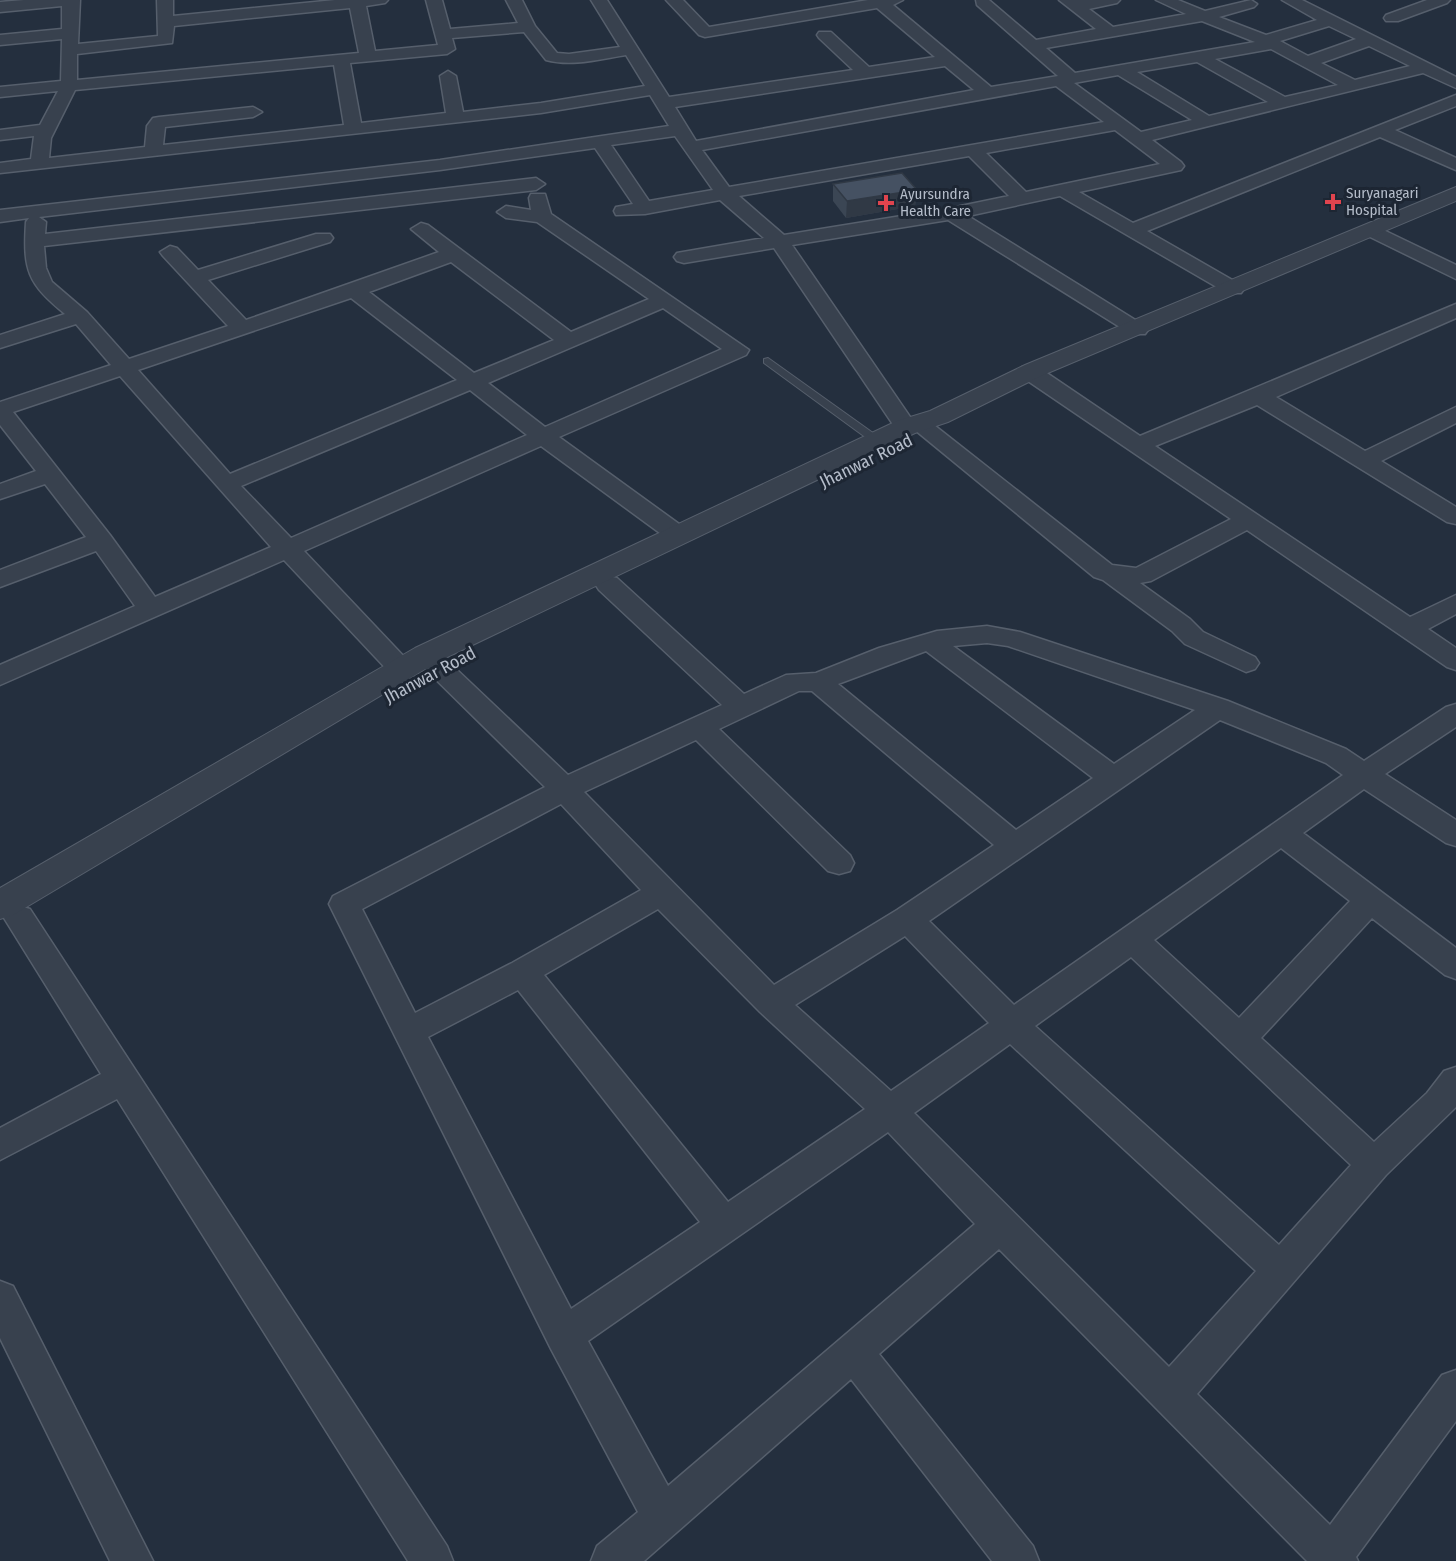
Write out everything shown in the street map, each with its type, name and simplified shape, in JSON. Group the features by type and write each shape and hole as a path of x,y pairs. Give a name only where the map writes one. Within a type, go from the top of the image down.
{"street":[{"path":"0,7 71,0 69,86 42,138 40,164"},
{"path":"69,50 172,39 165,22 165,0"},
{"path":"165,22 380,0"},
{"path":"0,92 447,49 434,0"},
{"path":"514,0 528,27 548,55 560,59 630,50"},
{"path":"599,0 685,139 725,194 779,242 921,426 1103,571 1112,575 1181,625 1194,638 1246,663"},
{"path":"678,0 705,32 888,2 987,93"},
{"path":"807,0 821,13"},
{"path":"1071,3 1112,0"},
{"path":"1164,0 1269,42 1353,86"},
{"path":"1290,0 1456,83"},
{"path":"1392,18 1442,0"},
{"path":"1033,45 1203,16 1250,1"},
{"path":"357,2 368,57"},
{"path":"684,257 951,214 1175,166 1066,80 1033,45 982,2"},
{"path":"1071,3 1110,32"},
{"path":"280,10 284,28"},
{"path":"339,22 361,20"},
{"path":"0,216 593,144 685,139 801,127 1200,57 1269,42 1332,20"},
{"path":"443,34 528,27"},
{"path":"0,40 69,33"},
{"path":"825,35 866,73"},
{"path":"1307,62 1370,40"},
{"path":"1200,57 1283,103"},
{"path":"341,59 354,129"},
{"path":"0,168 541,108 765,88 950,60"},
{"path":"1139,138 1423,68"},
{"path":"1122,70 1208,122"},
{"path":"448,76 455,117"},
{"path":"765,88 801,127"},
{"path":"252,93 253,140"},
{"path":"1132,230 1456,100"},
{"path":"541,108 593,144 645,208"},
{"path":"153,151 156,126 159,122 253,112"},
{"path":"623,211 1120,124"},
{"path":"0,135 45,130"},
{"path":"1380,130 1456,165"},
{"path":"304,134 311,179"},
{"path":"197,193 199,146"},
{"path":"973,150 1022,199"},
{"path":"515,155 536,184 542,217"},
{"path":"1156,170 1205,200"},
{"path":"358,174 363,206"},
{"path":"34,241 363,206 536,184"},
{"path":"258,186 264,216"},
{"path":"1062,190 1234,289"},
{"path":"921,426 1030,372 1138,330 1456,193"},
{"path":"37,212 33,267 44,287 80,316 226,484 286,549 423,664 565,789 771,1003 890,1111 1000,1225 1333,1559 1456,1389"},
{"path":"0,676 738,350 542,217 506,212"},
{"path":"951,214 1138,330"},
{"path":"421,229 569,341"},
{"path":"1371,230 1456,273"},
{"path":"194,278 323,238"},
{"path":"170,252 242,328"},
{"path":"150,609 101,540 1,409 354,290 453,254"},
{"path":"354,290 544,437 677,534"},
{"path":"226,484 664,300"},
{"path":"1139,445 1259,396 1456,310"},
{"path":"0,342 80,316"},
{"path":"1030,372 1456,661"},
{"path":"1259,396 1456,517"},
{"path":"1365,460 1456,414"},
{"name":"Jhanwar Road","path":"6,917 423,664 677,534 876,440 921,426"},
{"name":"Jhanwar Road","path":"423,664 608,584 921,426"},
{"path":"0,492 51,474"},
{"path":"1112,575 1123,577 1142,575 1248,520"},
{"path":"0,579 101,540"},
{"path":"608,584 741,707"},
{"path":"1408,629 1456,603"},
{"path":"663,1518 564,1336 344,904 565,789 795,682 818,682 931,642 964,634 995,634 1218,708 1335,756 1456,835"},
{"path":"931,642 1114,779"},
{"path":"818,682 1014,846"},
{"path":"771,1003 908,919 1218,708"},
{"path":"564,1336 890,1111 1363,775 1456,714"},
{"path":"699,726 839,863"},
{"path":"1282,833 1456,966"},
{"path":"408,1032 523,972 662,892"},
{"path":"1240,1039 1370,900"},
{"path":"6,917 122,1080 432,1561"},
{"path":"908,919 1012,1025 1281,1270"},
{"path":"1133,939 1374,1164"},
{"path":"523,972 724,1225"},
{"path":"0,1145 122,1080"},
{"path":"1171,1394 1374,1164 1439,1103 1456,1081"},
{"path":"612,1561 1000,1225"},
{"path":"0,1299 132,1561"},
{"path":"853,1352 1018,1561"}],"lane":[{"path":"768,361 876,440"}],"building":[{"path":"902,173 917,190 847,201 833,184"}],"place":[{"name":"Suryanagari Hospital","path":"1333,202"},
{"name":"Ayursundra Health Care","path":"886,203"}]}
